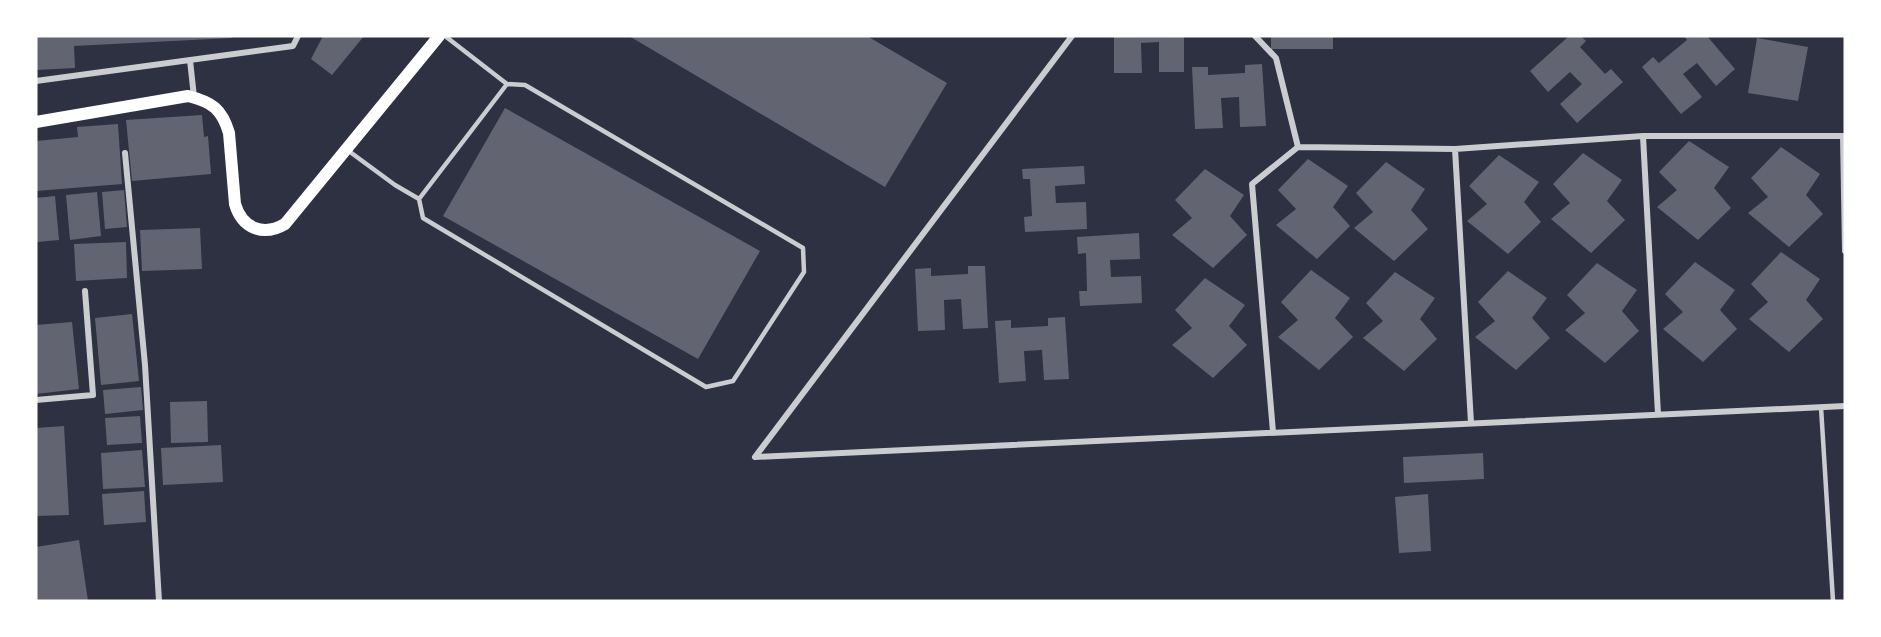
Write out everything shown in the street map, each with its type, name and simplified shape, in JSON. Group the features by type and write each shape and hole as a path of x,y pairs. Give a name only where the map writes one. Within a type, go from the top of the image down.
{"main road":[{"path":"36,122 188,96 201,98 212,104 226,122 235,204 243,221 251,228 269,231 285,224 439,36"}],"street":[{"path":"36,81 293,46 298,36"},
{"path":"1072,36 755,457 1845,406"},
{"path":"1255,36 1276,58 1299,147"},
{"path":"189,60 194,97"},
{"path":"1272,432 1252,184 1299,147 1455,148 1643,136 1844,136 1845,250"},
{"path":"1643,136 1658,414"},
{"path":"1455,148 1471,423"},
{"path":"125,153 145,365 159,601"},
{"path":"36,400 93,395 85,291"}],"lane":[{"path":"345,148 395,185 419,199 423,218 706,387 733,381 804,272 803,248 525,85 507,84 445,36"},
{"path":"419,199 507,84"},
{"path":"1821,407 1833,601"}],"building":[{"path":"36,36 232,36 232,38 74,46 75,68 36,70"},
{"path":"323,36 364,36 332,75 311,59"},
{"path":"629,36 867,36 947,83 885,187"},
{"path":"1114,36 1184,36 1184,72 1159,72 1159,42 1141,43 1142,73 1114,73"},
{"path":"1271,36 1333,36 1333,49 1271,49"},
{"path":"1569,36 1581,36 1586,41 1580,47 1605,74 1611,69 1623,82 1577,123 1560,104 1582,84 1570,72 1548,92 1530,71"},
{"path":"1684,36 1707,36 1735,69 1716,86 1697,63 1683,74 1702,97 1681,114 1642,67 1653,57 1659,63 1687,40"},
{"path":"1757,38 1808,47 1798,101 1748,93"},
{"path":"1262,64 1266,126 1240,127 1239,97 1221,98 1223,128 1195,129 1192,67 1208,67 1208,75 1245,73 1245,65"},
{"path":"505,108 760,251 698,359 443,216"},
{"path":"202,115 204,137 208,136 211,174 132,181 126,120"},
{"path":"118,124 122,184 36,191 36,141 78,137 77,127"},
{"path":"1689,141 1729,167 1714,188 1731,208 1698,240 1657,207 1677,190 1659,172"},
{"path":"1781,147 1820,174 1806,195 1823,214 1789,247 1748,213 1768,197 1751,178"},
{"path":"1583,153 1622,180 1607,201 1625,220 1591,253 1551,219 1570,203 1553,184"},
{"path":"1499,155 1539,182 1524,202 1541,222 1508,254 1467,221 1487,204 1469,186"},
{"path":"1308,159 1348,186 1333,207 1350,226 1317,259 1276,225 1296,209 1278,190"},
{"path":"1386,162 1425,189 1411,210 1428,229 1394,261 1354,228 1373,212 1356,193"},
{"path":"1084,166 1085,184 1055,186 1056,203 1086,202 1087,229 1025,232 1024,217 1032,216 1030,179 1023,179 1022,169"},
{"path":"1205,169 1244,195 1230,216 1247,235 1213,268 1172,235 1192,218 1175,200"},
{"path":"124,190 127,227 105,229 102,192"},
{"path":"97,192 101,236 70,240 66,195"},
{"path":"55,196 59,240 37,242 36,198"},
{"path":"200,228 202,269 142,271 140,230"},
{"path":"1139,233 1140,259 1110,260 1111,277 1141,276 1142,303 1080,306 1079,291 1087,291 1086,253 1078,254 1077,237"},
{"path":"126,242 127,278 76,281 74,244"},
{"path":"1781,252 1820,279 1806,300 1823,319 1789,352 1749,319 1768,302 1751,284"},
{"path":"1695,262 1735,290 1720,310 1737,329 1703,362 1663,329 1683,312 1665,294"},
{"path":"1597,263 1637,290 1622,311 1639,331 1605,363 1565,330 1585,313 1567,295"},
{"path":"968,266 985,266 988,328 963,329 961,299 944,300 945,330 918,331 915,269 931,268 931,276 968,274"},
{"path":"1311,270 1350,298 1335,318 1353,337 1319,370 1278,337 1298,320 1281,302"},
{"path":"1508,271 1547,298 1532,318 1550,338 1516,370 1475,337 1495,321 1478,302"},
{"path":"1395,272 1435,298 1420,319 1437,339 1404,371 1363,338 1383,321 1366,303"},
{"path":"1205,278 1245,305 1229,326 1247,345 1213,378 1172,345 1192,328 1175,310"},
{"path":"132,314 139,381 101,385 95,318"},
{"path":"1065,317 1069,379 1044,380 1042,350 1024,351 1026,381 999,383 995,321 1011,320 1011,328 1048,326 1048,318"},
{"path":"72,322 79,389 36,394 36,325"},
{"path":"141,387 143,410 105,414 103,390"},
{"path":"207,401 208,442 171,443 170,402"},
{"path":"140,416 142,443 107,445 105,418"},
{"path":"64,426 69,515 36,516 36,428"},
{"path":"221,445 223,482 163,485 161,448"},
{"path":"142,450 145,487 103,489 101,453"},
{"path":"1483,453 1484,479 1404,483 1403,457"},
{"path":"144,491 146,522 104,525 102,494"},
{"path":"1428,494 1431,551 1399,553 1395,497"},
{"path":"79,540 88,601 36,601 36,547"}]}
